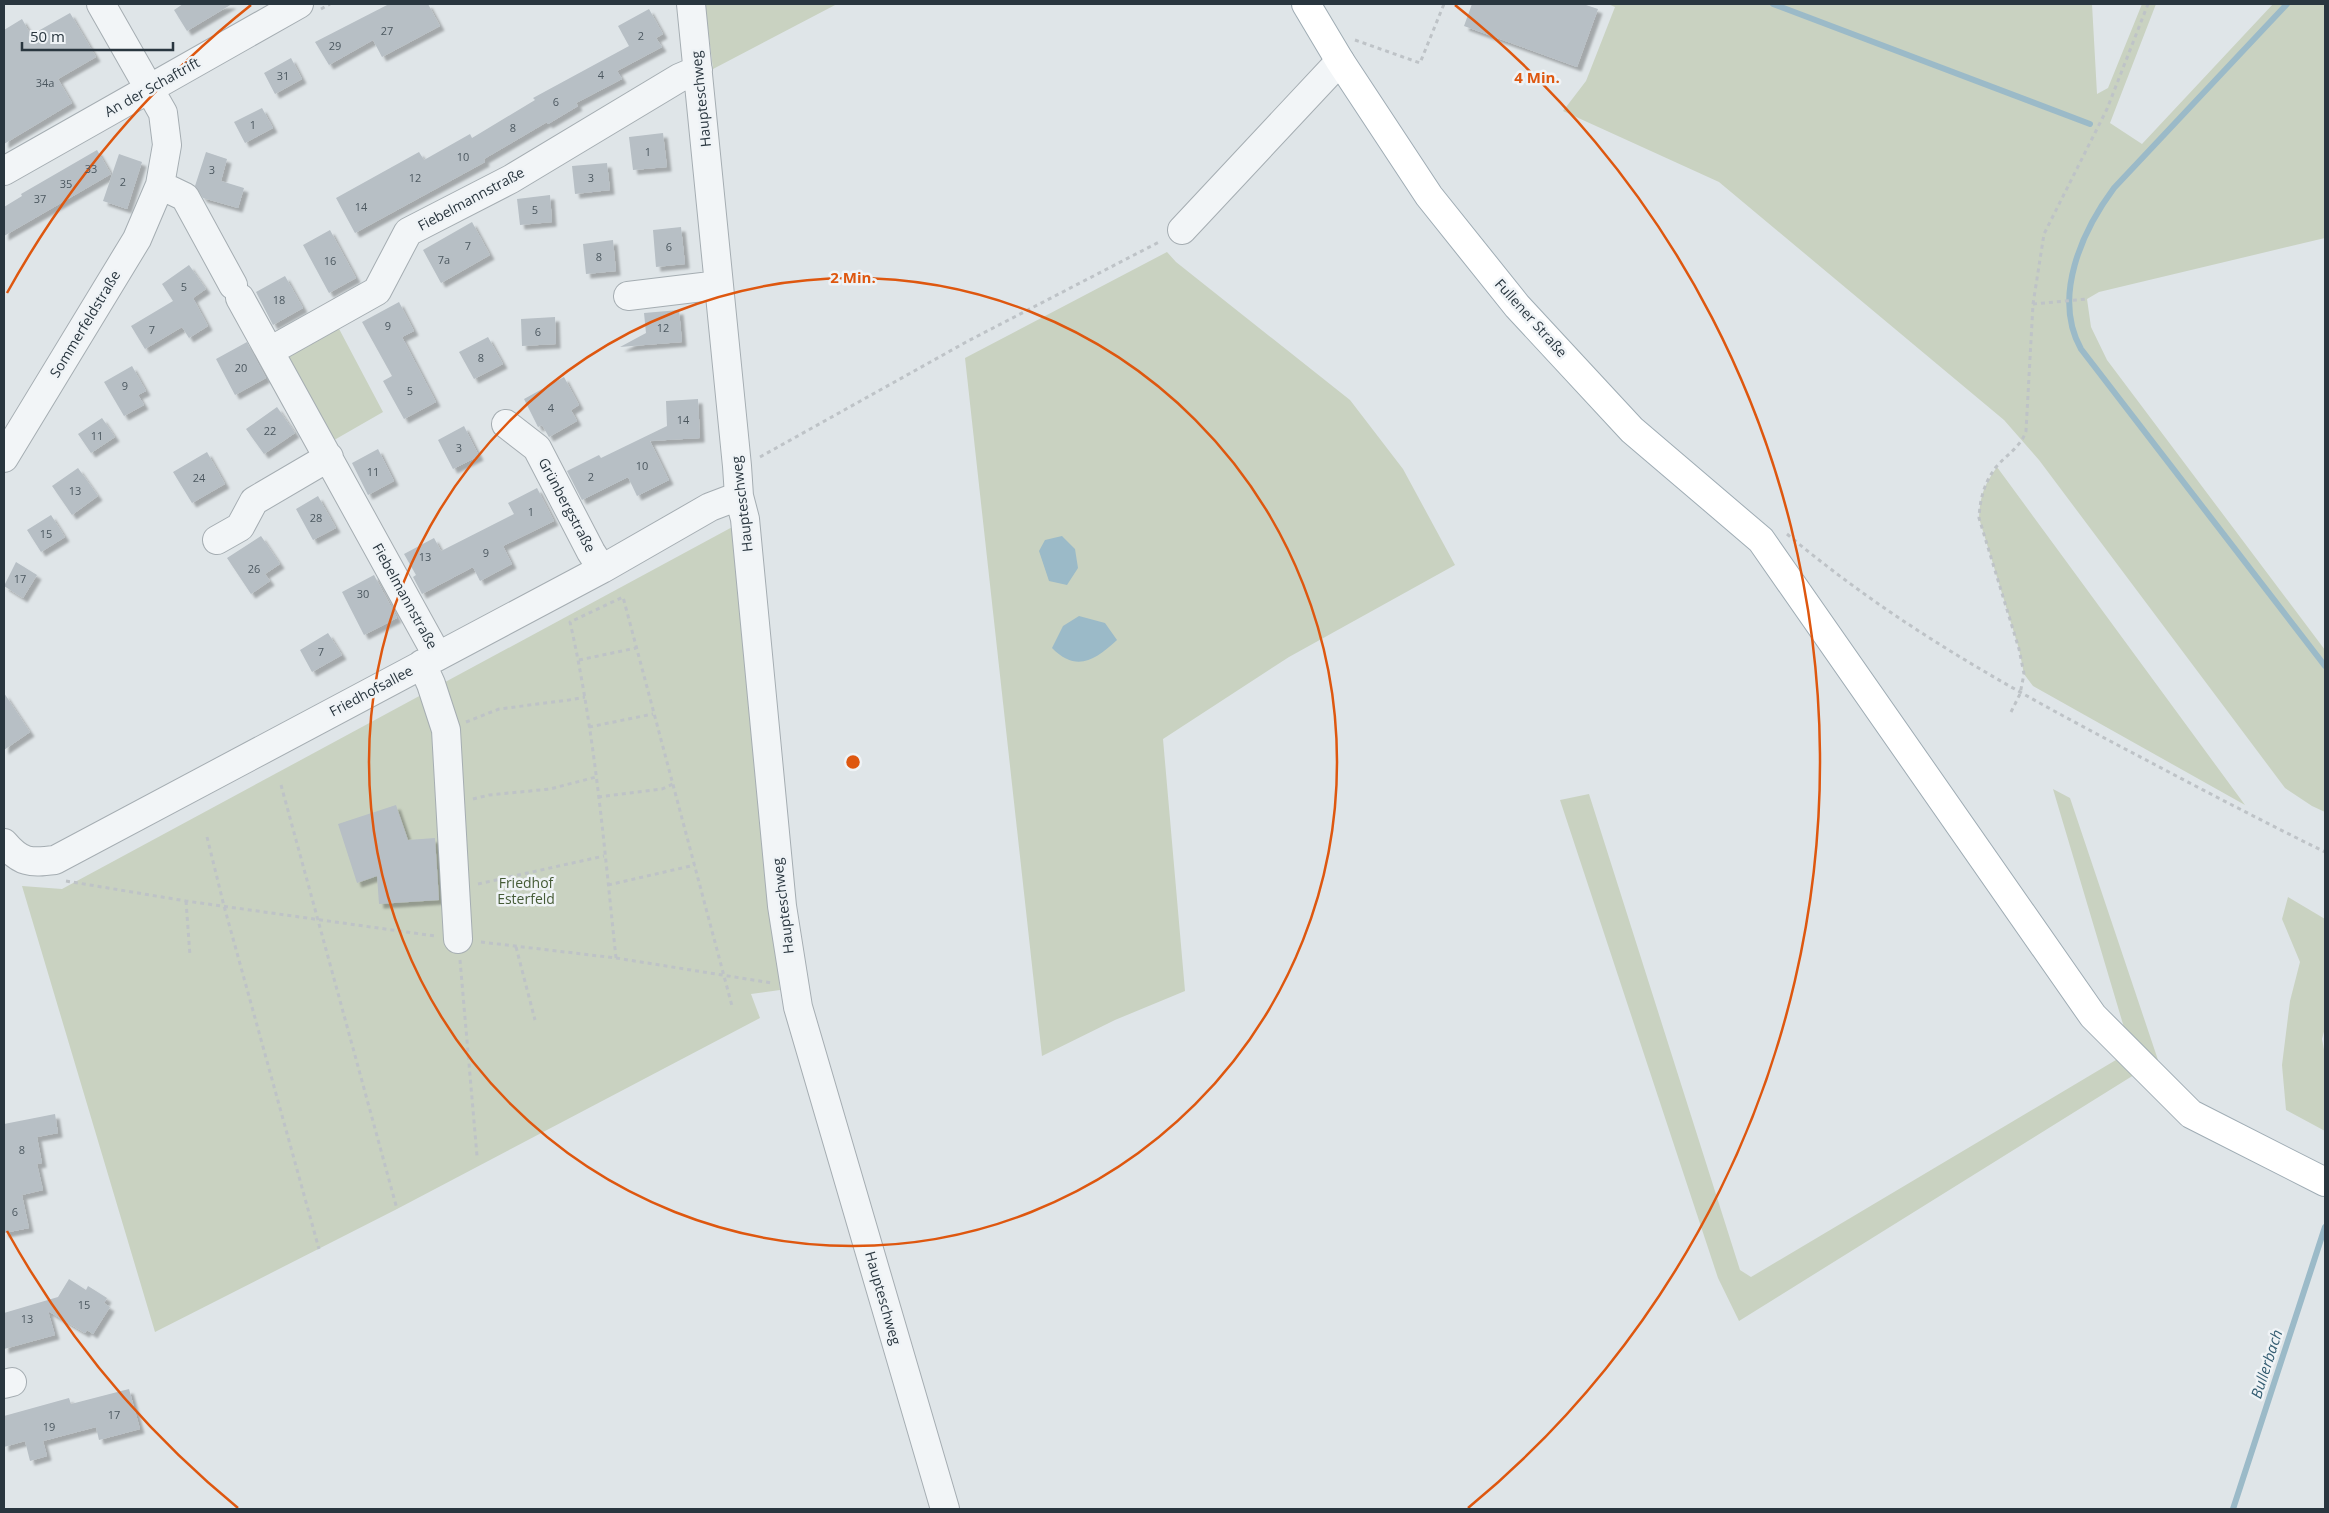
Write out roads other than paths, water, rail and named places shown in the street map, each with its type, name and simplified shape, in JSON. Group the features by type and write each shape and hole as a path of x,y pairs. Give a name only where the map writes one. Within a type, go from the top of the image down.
{"main road":[{"name":"Fullener Straße","path":"1306,4 1348,48 1429,196 1517,306 1632,430 1774,537 2093,1016 2191,1114 2325,1182"}],"street":[{"name":"Sommerfeldstraße","path":"4,458 137,239 160,186 167,145 163,113 101,4"},
{"name":"An der Schaftrift","path":"4,171 299,4"},
{"name":"Haupteschweg","path":"691,4 737,466 738,496 744,519 782,906 793,983 798,1006 945,1509"},
{"path":"1182,230 1348,48"},
{"name":"Fiebelmannstraße","path":"270,352 377,291 408,232 511,179 679,78 698,70"},
{"name":"Fiebelmannstraße","path":"160,186 185,196 329,457 430,660 431,684 446,730 458,939"},
{"path":"628,296 719,285"},
{"name":"Grünbergstraße","path":"506,424 537,448 591,552 602,569"},
{"path":"217,540 240,527 254,501 329,457"},
{"name":"Friedhofsallee","path":"4,843 16,857 36,862 55,860 602,569 710,506 738,496"}],"water":[{"path":"1062,536 1075,549 1078,568 1067,585 1049,581 1039,551 1045,540"},
{"path":"1079,616 1105,623 1117,640 1093,658 1078,662 1061,656 1052,648 1063,626"}],"waterway":[{"path":"1773,4 2090,124"},
{"path":"2287,4 2114,188 2091,224 2082,244 2070,287 2069,308 2073,329 2081,349 2325,666"},
{"name":"Bullerbach","path":"2233,1509 2325,1227"}],"park label":[{"name":"Friedhof Esterfeld","path":"526,892"}]}
